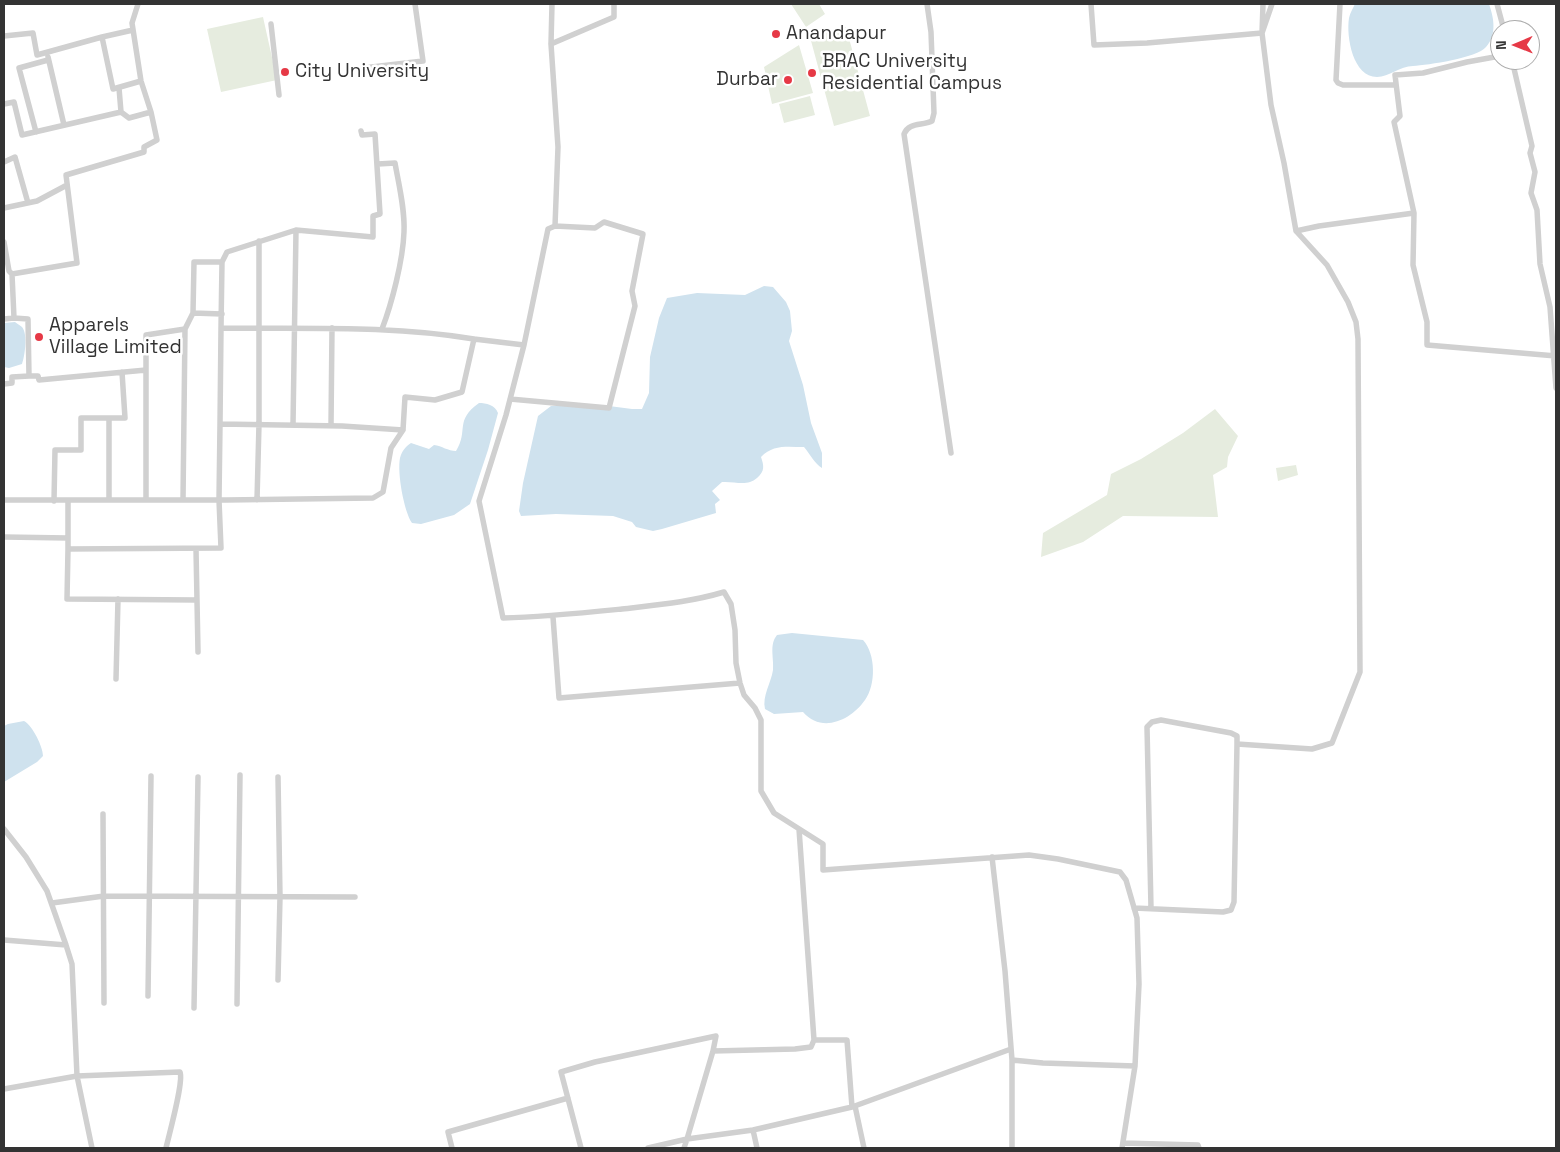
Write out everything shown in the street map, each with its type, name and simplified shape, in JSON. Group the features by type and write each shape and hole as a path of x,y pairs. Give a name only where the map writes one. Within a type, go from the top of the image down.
{"street":[{"path":"12,274 77,262 66,174 144,152 144,147 157,140 151,112 141,81 132,24 138,4"},
{"path":"363,68 423,61 415,4"},
{"path":"552,4 551,44 558,147 555,226"},
{"path":"551,44 614,17 614,4"},
{"path":"928,4 934,113 932,121 912,125 906,129 904,134 951,453"},
{"path":"1091,4 1094,45 1147,43 1262,32"},
{"path":"1237,744 1312,748 1332,743 1360,672 1358,339 1356,322 1348,302 1327,265 1296,231 1271,105 1262,32 1263,4"},
{"path":"1262,32 1272,4"},
{"path":"1340,4 1336,80 1338,83 1343,85 1396,85"},
{"path":"1497,4 1501,20"},
{"path":"271,24 279,95"},
{"path":"4,36 33,33 37,55 133,30"},
{"path":"102,38 113,89 141,81"},
{"path":"46,52 64,125"},
{"path":"1490,58 1423,73 1395,75 1400,116 1394,122 1414,214 1413,265 1427,322 1427,345 1555,356"},
{"path":"36,132 19,68 48,60"},
{"path":"1514,70 1532,146 1530,153 1535,172 1531,193 1537,210 1540,264 1550,307 1556,388"},
{"path":"119,88 121,112 129,118 151,112"},
{"path":"4,104 14,102 22,135 121,112"},
{"path":"68,549 221,548 219,500 222,262 228,252 296,230 373,237 373,216 380,214 376,134 362,135 361,131"},
{"path":"4,162 15,157 28,203"},
{"path":"378,164 395,163 404,214 401,255 389,310 382,329"},
{"path":"4,208 37,201 67,185"},
{"path":"1296,231 1319,226 1414,214"},
{"path":"510,399 609,408 635,306 632,291 643,234 604,222 595,228 555,226 548,229 524,346 479,501 503,618 553,616 654,606 708,597 724,592 731,604 735,630 736,663 740,683 744,695 755,708 761,720 761,791 774,813 823,844 823,870 1029,855 1120,872 1126,880 1137,918 1139,984 1135,1066 1123,1146 1198,1145 1199,1148"},
{"path":"293,425 296,230"},
{"path":"257,500 259,241"},
{"path":"4,242 8,272 12,274 14,318"},
{"path":"183,500 185,329 193,313 194,262 222,262"},
{"path":"193,313 222,314"},
{"path":"4,319 28,319 29,376"},
{"path":"221,328 382,329 441,334 524,346"},
{"path":"331,426 332,328"},
{"path":"146,500 146,335 185,329"},
{"path":"4,500 373,498 383,492 391,448 403,430 405,397 435,400 462,392 474,339"},
{"path":"4,384 12,383 12,377 38,376 39,380 146,370"},
{"path":"54,501 55,450 81,450 81,418 125,418 122,372"},
{"path":"109,418 109,499"},
{"path":"220,424 331,426 403,430"},
{"path":"68,501 67,599 197,600"},
{"path":"4,537 68,538"},
{"path":"196,549 198,652"},
{"path":"116,679 118,600"},
{"path":"553,616 558,698 740,683"},
{"path":"1134,908 1223,912 1231,910 1234,902 1237,736 1231,733 1161,720 1152,722 1146,727 1151,908"},
{"path":"237,1004 240,775"},
{"path":"148,996 152,776"},
{"path":"194,1008 198,777"},
{"path":"278,777 280,896 278,980"},
{"path":"103,814 104,1003"},
{"path":"4,829 48,891 72,964 77,1076 92,1148"},
{"path":"713,1051 795,1049 811,1047 814,1040 799,829"},
{"path":"992,857 1005,972 1012,1060 1012,1148"},
{"path":"52,903 104,896 355,897"},
{"path":"4,940 66,945"},
{"path":"581,1148 561,1072 595,1062 716,1036 684,1148"},
{"path":"814,1040 847,1040 854,1106 864,1148"},
{"path":"648,1148 688,1139 753,1130 854,1106 1011,1049"},
{"path":"1012,1060 1135,1066"},
{"path":"4,1090 77,1076 180,1072 182,1076 180,1087 166,1148"},
{"path":"452,1148 448,1132 568,1098"},
{"path":"753,1130 757,1148"}],"shaded area":[{"path":"791,4 819,4 825,14 806,27"},
{"path":"263,17 277,80 221,92 207,29"},
{"path":"846,27 870,116 834,126 810,37"},
{"name":"Durbar","path":"799,45 813,93 772,104 764,67"},
{"path":"810,96 815,115 784,123 779,104"},
{"path":"1215,409 1238,436 1228,457 1227,467 1213,475 1218,517 1123,516 1083,542 1041,557 1043,533 1107,495 1111,474 1141,459 1183,433"},
{"path":"1296,465 1298,475 1278,481 1276,468"}],"water":[{"path":"1355,4 1489,4 1493,20 1490,20 1490,40 1481,51 1463,58 1408,66 1377,77 1369,75 1362,70 1353,55 1348,26 1349,16"},
{"path":"764,286 773,287 786,302 790,311 792,331 789,341 803,385 811,423 822,453 822,468 804,447 776,448 761,457 763,471 753,481 745,483 722,482 712,491 720,500 715,504 716,513 653,531 636,527 632,522 613,516 556,514 521,516 519,511 523,483 538,416 551,406 609,406 642,409 649,393 650,357 659,318 667,298 697,293 745,295"},
{"path":"15,322 24,330 25,351 22,364 9,368 4,367 4,323"},
{"path":"479,403 493,406 498,413 470,504 454,515 421,524 412,523 406,510 400,482 399,465 403,451 411,443 429,449 434,445 456,451 462,437 464,421 471,409"},
{"path":"792,633 863,640 870,653 873,678 869,694 852,713 836,722 827,723 811,719 803,712 774,714 765,709 766,694 773,670 773,643 777,635"},
{"path":"24,721 31,727 37,737 43,756 37,762 4,782 4,726"}],"place":[{"name":"Anandapur","path":"776,34"},
{"name":"City University","path":"285,72"},
{"name":"BRAC University Residential Campus","path":"812,73"},
{"name":"Durbar","path":"788,80"},
{"name":"Apparels Village Limited","path":"39,337"}]}
